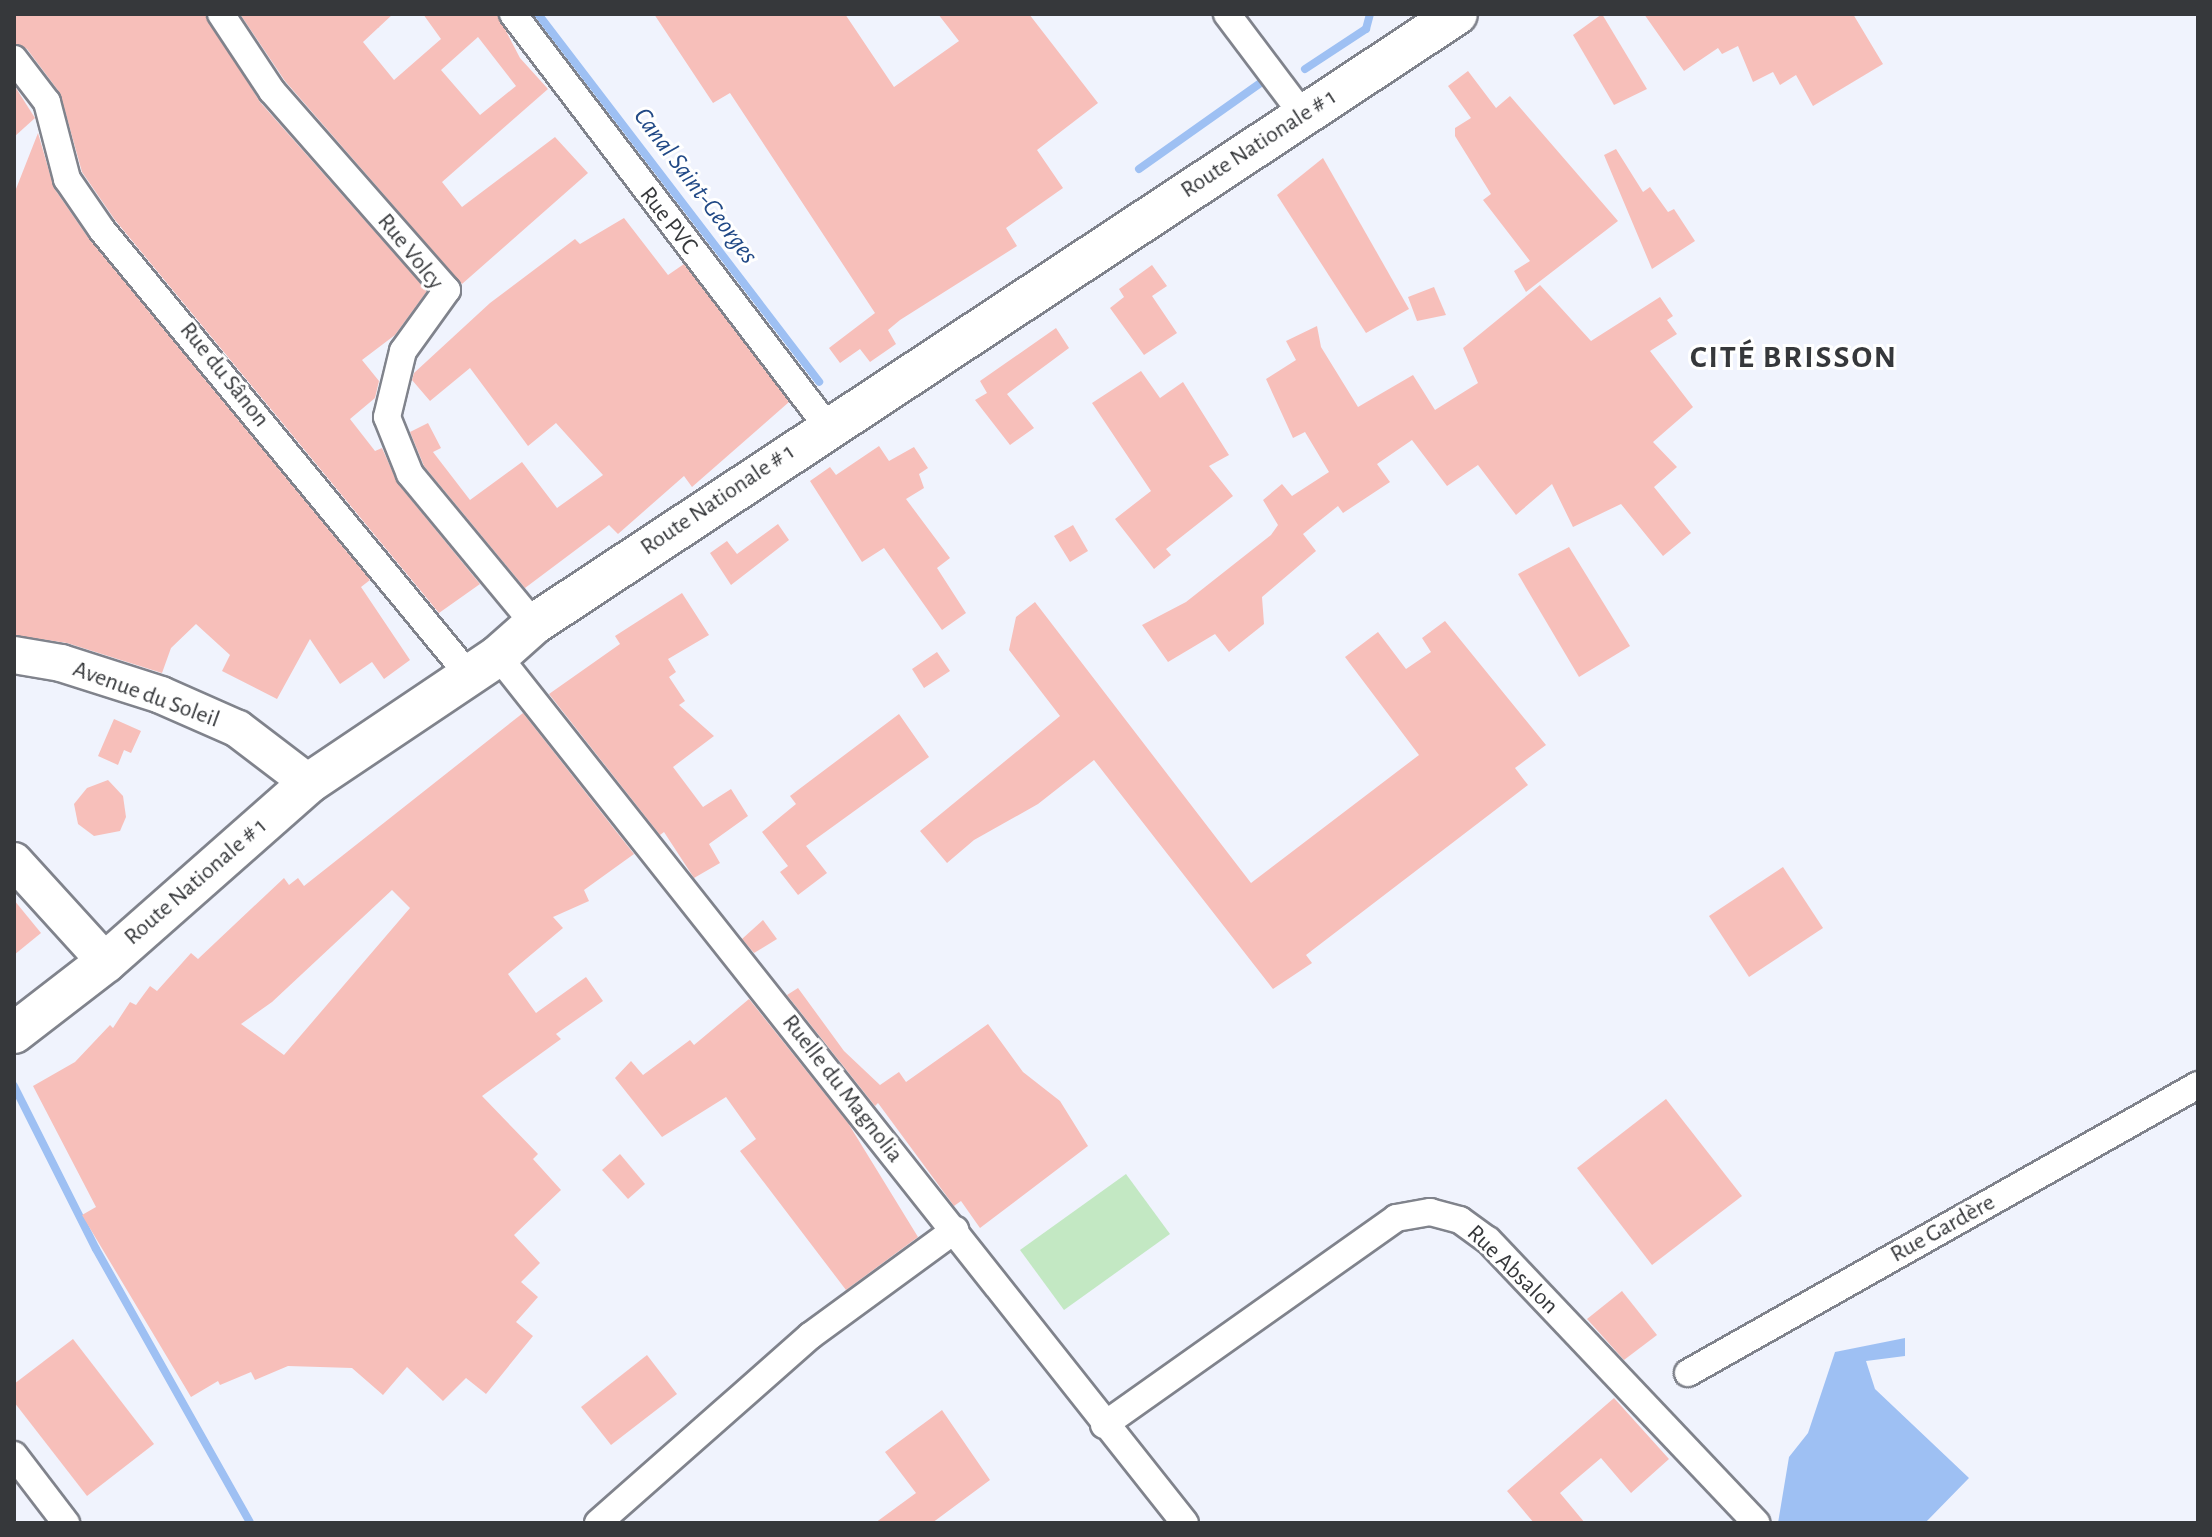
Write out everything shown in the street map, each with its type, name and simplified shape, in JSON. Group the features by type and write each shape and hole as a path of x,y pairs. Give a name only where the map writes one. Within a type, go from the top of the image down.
{"main road":[{"name":"Route Nationale # 1","path":"14,1033 106,962 309,783 483,665 534,624 827,426 882,396 1457,14"},
{"name":"Avenue du Soleil","path":"14,655 61,663 161,695 238,729 309,783"},
{"path":"14,861 106,962"}],"street":[{"name":"Rue Volcy","path":"221,14 272,91 447,290 403,351 387,417 410,474 534,624"},
{"name":"Rue PVC","path":"513,14 827,426"},
{"path":"1227,14 1303,115"},
{"name":"Rue du Sânon","path":"14,59 47,102 67,179 102,230 483,665"},
{"name":"Ruelle du Magnolia","path":"483,665 955,1230 1104,1425 1185,1523"},
{"name":"Rue Gardère","path":"1688,1373 2198,1085"},
{"name":"Rue Absalon","path":"1104,1425 1396,1218 1430,1212 1460,1220 1488,1240 1757,1523"},
{"path":"598,1523 810,1336 955,1230"},
{"path":"14,1455 66,1523"}],"green space":[{"path":"1126,1174 1170,1234 1064,1310 1020,1250"}],"water":[{"path":"1905,1338 1905,1356 1866,1361 1875,1389 1969,1478 1925,1523 1778,1523 1789,1457 1808,1433 1835,1352"}],"building":[{"path":"14,14 205,14 260,102 427,291 395,335 362,360 379,381 375,398 350,419 375,451 382,448 398,484 480,584 439,613 115,220 82,172 60,93 27,49 14,43"},
{"path":"240,14 393,14 363,42 394,80 441,39 423,14 497,14 520,58 548,89 442,182 462,207 555,137 588,173 462,284 285,81","holes":["478,37 516,86 480,115 441,70"]},
{"path":"654,14 845,14 894,87 959,41 938,14 1029,14 1098,103 1037,150 1063,188 1006,228 1017,246 900,320 888,330 896,344 870,362 860,349 840,363 829,348 875,313 730,93 713,103"},
{"path":"1602,14 1647,89 1614,105 1573,35"},
{"path":"1644,14 1853,14 1883,64 1813,106 1796,75 1780,85 1773,72 1753,82 1738,46 1722,54 1718,48 1684,71"},
{"path":"1468,71 1496,108 1510,96 1618,221 1526,292 1514,271 1530,261 1483,200 1491,194 1455,136 1455,128 1471,118 1448,86"},
{"path":"14,85 35,118 14,137"},
{"path":"38,133 54,188 89,239 370,580 361,587 410,660 384,679 372,662 340,684 310,639 277,699 222,671 230,655 196,624 171,648 162,673 67,643 14,635 14,194"},
{"path":"1616,149 1643,192 1650,187 1668,212 1674,209 1695,241 1652,269 1604,155"},
{"path":"1323,158 1409,309 1366,333 1277,195"},
{"path":"624,218 668,275 684,264 789,402 692,487 684,476 618,534 609,525 525,588 424,466 410,432 428,423 441,448 433,452 470,500 522,462 557,508 603,475 556,423 528,446 470,368 430,401 412,380 414,373 490,303 575,239 580,244"},
{"path":"1152,265 1167,286 1152,296 1177,333 1144,355 1110,308 1124,297 1119,289"},
{"path":"1540,285 1591,341 1660,297 1673,316 1667,320 1677,334 1650,351 1693,407 1653,442 1677,467 1654,487 1691,533 1663,556 1621,504 1573,527 1552,484 1516,515 1478,465 1447,486 1412,440 1377,464 1390,482 1343,513 1338,506 1303,534 1316,551 1262,597 1264,624 1229,652 1215,634 1168,662 1142,625 1186,602 1271,535 1278,525 1263,500 1282,484 1292,496 1329,472 1305,432 1293,438 1266,379 1296,360 1286,341 1317,326 1321,347 1358,407 1413,375 1435,410 1478,383 1463,348"},
{"path":"1434,287 1446,315 1417,321 1408,297"},
{"path":"1056,328 1069,348 1007,394 1034,428 1010,445 975,400 987,393 980,381"},
{"path":"1141,371 1160,398 1183,382 1229,455 1209,466 1233,496 1166,549 1171,555 1154,569 1115,519 1151,491 1092,403"},
{"path":"879,446 889,461 914,447 928,468 919,474 924,488 906,499 950,558 937,568 966,613 942,630 884,548 862,562 810,481 830,467 836,475"},
{"path":"778,524 789,540 731,585 710,553 727,541 737,554"},
{"path":"1073,525 1088,551 1070,562 1054,536"},
{"path":"1569,547 1630,646 1579,677 1518,574"},
{"path":"682,593 709,635 668,659 676,672 669,677 685,701 679,705 714,736 673,767 703,807 731,789 748,816 709,844 720,863 694,878 664,832 660,835 549,694 620,644 615,636"},
{"path":"1035,602 1251,883 1419,755 1345,657 1378,632 1406,669 1431,652 1422,638 1445,621 1546,745 1515,768 1528,785 1306,955 1312,963 1273,989 1094,760 1038,804 974,840 947,863 920,831 1060,716 1009,650 1016,617"},
{"path":"937,652 950,671 924,688 912,669"},
{"path":"523,713 634,854 584,890 589,901 553,917 563,928 508,974 536,1013 586,977 603,1001 556,1034 561,1039 482,1096 538,1154 533,1159 561,1190 514,1235 540,1263 521,1282 538,1297 516,1322 533,1336 486,1394 466,1378 443,1401 407,1367 383,1395 352,1368 288,1366 255,1380 251,1372 220,1385 218,1381 191,1397 82,1215 96,1207 33,1086 75,1062 110,1025 113,1028 130,1002 136,1005 150,986 157,991 191,953 198,959 284,878 289,885 298,878 304,886","holes":["392,890 410,908 284,1055 241,1024 272,1002"]},
{"path":"899,714 929,757 806,846 827,873 798,895 780,872 788,866 762,832 796,804 790,796"},
{"path":"114,719 141,731 131,753 124,750 118,765 98,756"},
{"path":"108,780 123,796 126,817 120,831 94,836 78,824 74,804 87,788"},
{"path":"1783,867 1823,928 1749,977 1709,916"},
{"path":"14,900 41,933 14,955"},
{"path":"763,920 777,939 754,953 742,939"},
{"path":"798,988 844,1051 880,1085 899,1072 906,1082 988,1024 1023,1072 1060,1101 1088,1146 980,1228 961,1201 954,1206 878,1103 875,1106 787,995"},
{"path":"749,999 848,1123 918,1237 846,1290 740,1151 756,1139 726,1097 662,1137 615,1078 631,1061 643,1075 690,1040 694,1045"},
{"path":"1666,1099 1742,1196 1652,1265 1577,1168"},
{"path":"620,1154 645,1184 628,1199 602,1170"},
{"path":"1622,1291 1657,1335 1624,1360 1587,1319"},
{"path":"73,1339 154,1444 87,1496 14,1402 14,1384"},
{"path":"647,1355 677,1394 611,1445 581,1407"},
{"path":"1614,1398 1669,1459 1631,1493 1601,1458 1560,1493 1585,1523 1534,1523 1507,1491"},
{"path":"942,1410 990,1480 932,1523 875,1523 916,1493 885,1452"}],"waterway":[{"name":"Canal Saint-Georges","path":"538,14 819,382"},
{"path":"1305,69 1366,29 1370,14"},
{"path":"1139,169 1269,77"},
{"path":"14,1086 96,1249 250,1522"}],"district":[{"name":"CITÉ BRISSON","path":"1794,357"}]}
